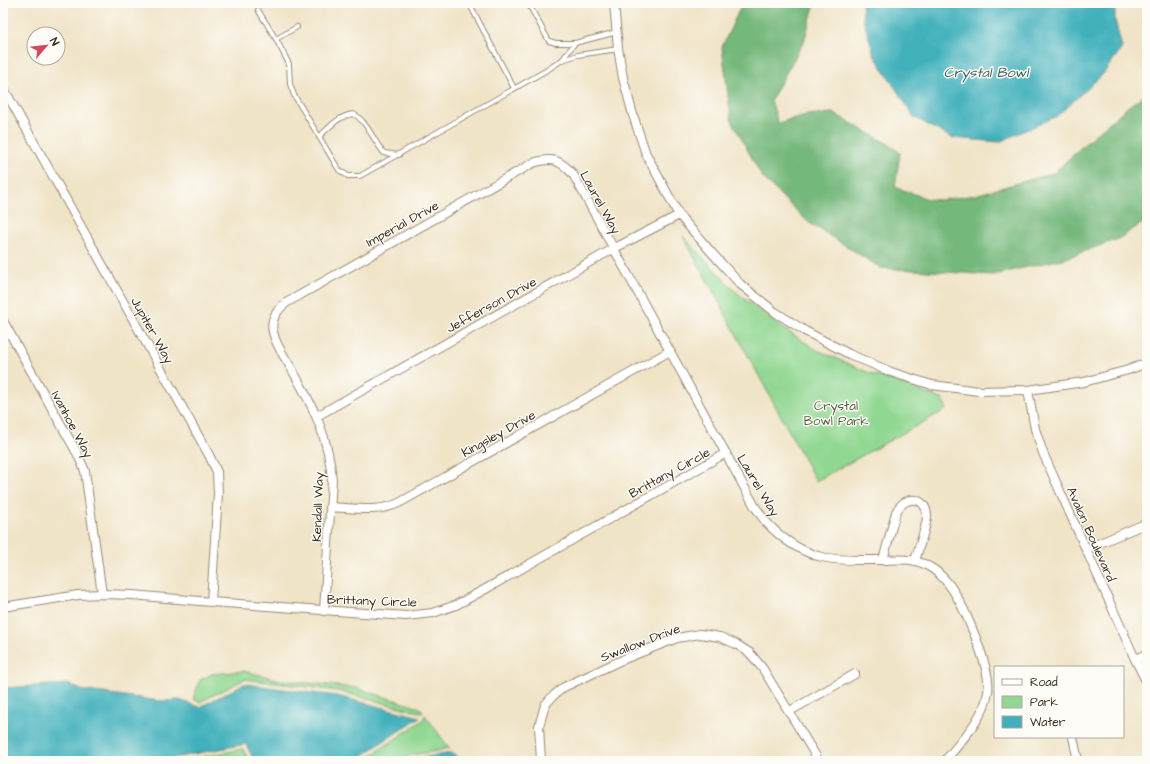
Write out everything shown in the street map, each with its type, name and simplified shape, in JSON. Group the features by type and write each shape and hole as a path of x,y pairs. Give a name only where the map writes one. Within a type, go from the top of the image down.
{"street":[{"path":"614,3 618,48 623,78 646,154 679,214 712,253 746,289 775,312 799,328 849,354 891,372 932,385 979,391 1028,390 1084,382 1128,370 1147,363"},
{"name":"Jupiter Way","path":"3,87 209,455 217,472 218,494 211,602"},
{"name":"Imperial Drive","path":"273,321 278,310 286,303 533,163 545,159 552,160"},
{"name":"Laurel Way","path":"552,160 564,164 573,174 726,453 765,521 781,536 804,551 823,557 846,559 915,560 927,565 946,580 956,595 984,658 992,692 976,720 945,761"},
{"name":"Jefferson Drive","path":"317,416 679,214"},
{"name":"Ivanhoe Way","path":"3,321 77,453 85,471 102,594"},
{"name":"Kendall Way","path":"273,321 273,331 277,342 311,402 326,440 331,461 332,480 324,611"},
{"name":"Kingsley Drive","path":"330,507 376,509 390,507 399,503 670,350"},
{"name":"Avalon Boulevard","path":"1028,390 1035,429 1043,453 1147,683"},
{"name":"Brittany Circle","path":"3,607 78,595 102,594 406,616 433,613 456,604 726,453"},
{"path":"883,560 899,505 912,499 924,505 927,519 915,560"},
{"path":"1086,550 1147,523"},
{"name":"Swallow Drive","path":"541,761 539,726 545,705 564,687 617,662 677,638 700,634 720,637 736,644 750,653 763,669 790,711 819,761"},
{"path":"1135,659 1147,654"},
{"path":"790,711 855,674"},
{"path":"1073,738 1078,761"}],"lane":[{"path":"469,3 514,88"},
{"path":"528,3 549,41 556,43 575,43 617,32"},
{"path":"258,10 289,64 290,84 294,95 339,170 348,176 360,176 399,155 514,88 548,70 562,60 578,54 618,48"},
{"path":"276,39 298,26"},
{"path":"562,60 575,43"},
{"path":"319,137 342,117 353,114 361,119 378,147 384,153 399,155"}],"green space":[{"path":"743,3 815,3 804,41 771,100 778,123 805,115 833,113 892,146 900,153 895,187 928,199 941,200 975,195 1054,173 1091,138 1130,105 1147,93 1147,220 1118,239 1066,258 993,275 881,268 808,222 762,177 731,119 722,47"},
{"name":"Crystal Bowl Park","path":"683,236 735,291 778,325 817,350 867,372 942,399 947,409 816,481"},
{"path":"244,671 280,680 356,688 420,708 423,713 338,691 245,679 200,702 193,699 200,680 212,674"},
{"path":"425,715 450,749 447,748 438,751 411,755 399,761 363,761 423,720"},
{"path":"243,749 249,761 182,761"}],"water":[{"name":"Crystal Bowl","path":"862,3 1115,3 1115,20 1122,48 1103,74 1057,116 999,142 952,138 914,117 874,55 863,18"},
{"path":"68,684 81,690 161,701 179,700 200,707 244,684 337,696 420,717 354,761 254,761 246,744 158,761 3,761 3,688"},
{"path":"452,753 463,761 409,761 413,759"}]}
